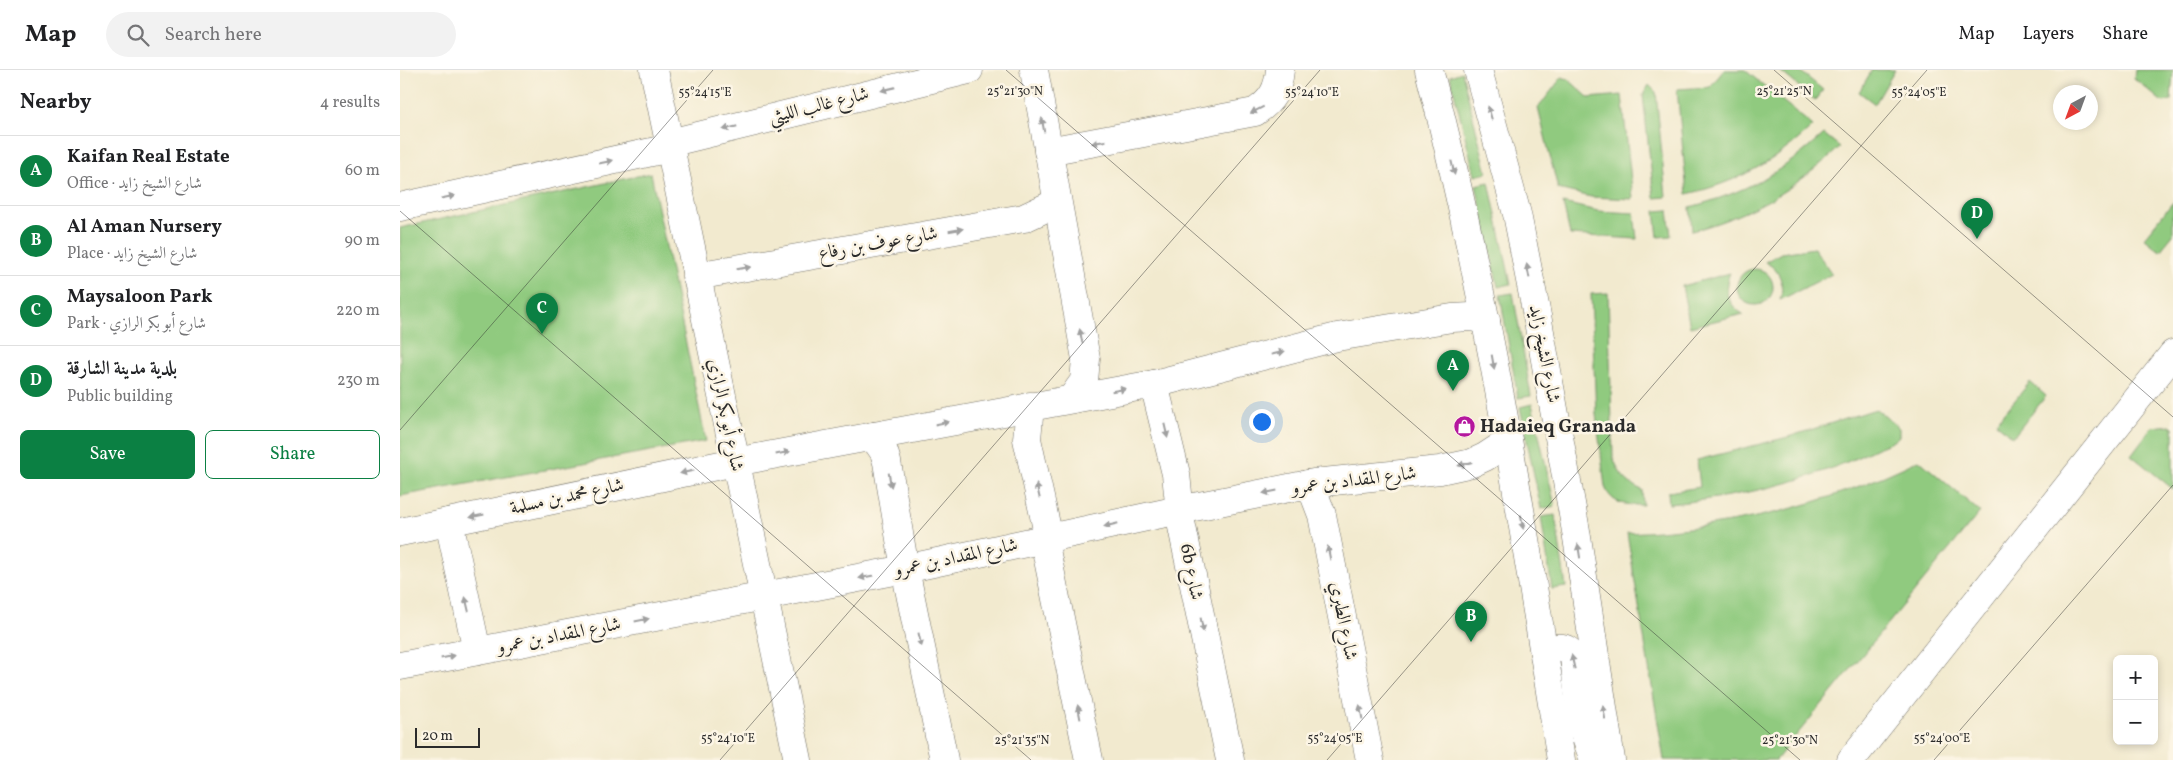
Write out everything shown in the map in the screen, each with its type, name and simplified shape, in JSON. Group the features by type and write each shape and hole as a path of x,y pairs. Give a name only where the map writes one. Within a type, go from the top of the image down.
{"street":[{"name":"شارع أبو بكر الرازي","path":"654,70 798,760"},
{"name":"شارع غالب الليثي","path":"400,207 670,146 969,70"},
{"path":"1034,70 1056,203 1086,360 1084,380 1072,398"},
{"path":"1048,151 1255,112 1266,105 1274,95 1279,83 1280,70"},
{"path":"1429,70 1452,163 1486,320 1561,760"},
{"name":"شارع الشيخ زايد","path":"1478,70 1516,214 1538,322 1576,531 1611,760"},
{"name":"شارع عوف بن رفاع","path":"696,276 1024,218 1056,203"},
{"name":"شارع محمد بن مسلمة","path":"400,532 735,462 1154,384 1337,337 1444,319 1471,317 1486,320"},
{"path":"1851,760 2169,369"},
{"name":"6b شارع","path":"1154,384 1176,474 1179,510 1230,760"},
{"path":"1030,406 1027,439 1089,760"},
{"path":"873,436 884,452 887,462 905,569 944,760"},
{"name":"شارع المقداد بن عمرو","path":"400,666 905,569 1308,484 1448,468 1472,463 1508,442"},
{"name":"شارع الطبري","path":"1308,484 1322,514 1370,760"},
{"path":"449,522 477,651"},
{"path":"1545,658 1553,648 1559,647 1571,652 1574,657 1582,726 1594,760"}],"green space":[{"path":"1724,70 1745,70 1813,126 1785,150 1755,169 1722,184 1687,194 1677,89 1710,87"},
{"path":"1779,70 1799,70 1823,90 1815,100"},
{"path":"1872,70 1895,70 1875,104 1859,92"},
{"path":"2135,70 2173,70 2171,100 2161,101 2134,78"},
{"path":"1462,72 1487,173 1475,176 1450,76"},
{"path":"1562,77 1568,79 1589,98 1622,95 1633,199 1591,197 1558,189 1538,108"},
{"path":"1649,85 1656,92 1666,197 1654,198 1643,95"},
{"path":"1824,134 1840,147 1806,176 1771,199 1753,208 1734,217 1692,231 1690,207 1728,195 1762,180 1793,159"},
{"path":"651,173 706,441 400,496 400,228"},
{"path":"1489,182 1511,284 1498,287 1476,185"},
{"path":"2173,202 2173,235 2160,251 2144,238"},
{"path":"1563,203 1598,211 1634,213 1637,239 1570,235"},
{"path":"1668,210 1671,236 1658,237 1655,211"},
{"path":"1814,248 1832,274 1780,300 1782,288 1780,278 1778,273 1765,262 1781,253"},
{"path":"1755,269 1768,274 1773,287 1768,300 1755,305 1742,300 1737,287 1742,274"},
{"path":"1730,273 1727,285 1728,296 1733,306 1743,314 1690,327 1682,286"},
{"path":"1513,293 1531,396 1518,398 1500,295"},
{"path":"1608,293 1613,456 1617,468 1623,477 1642,490 1643,505 1620,503 1608,493 1605,487 1596,414 1591,294"},
{"path":"2030,382 2046,396 2013,437 1996,423"},
{"path":"1532,404 1555,506 1541,509 1520,407"},
{"path":"1876,409 1899,428 1899,436 1894,441 1824,471 1774,486 1722,497 1669,504 1668,492 1700,487 1697,460 1788,437"},
{"path":"2170,425 2173,427 2173,489 2131,455 2152,427"},
{"path":"1919,460 1980,512 1776,760 1664,760 1627,533 1704,526 1777,512 1848,491"},
{"path":"1555,515 1566,587 1552,589 1541,517"}],"place":[{"name":"بلدية مدينة الشارقة","path":"1977,239"},
{"name":"Maysaloon Park","path":"542,334"},
{"name":"Kaifan Real Estate","path":"1453,391"},
{"name":"Hadaieq Granada","path":"1464,427"},
{"name":"Al Aman Nursery","path":"1471,642"}]}
